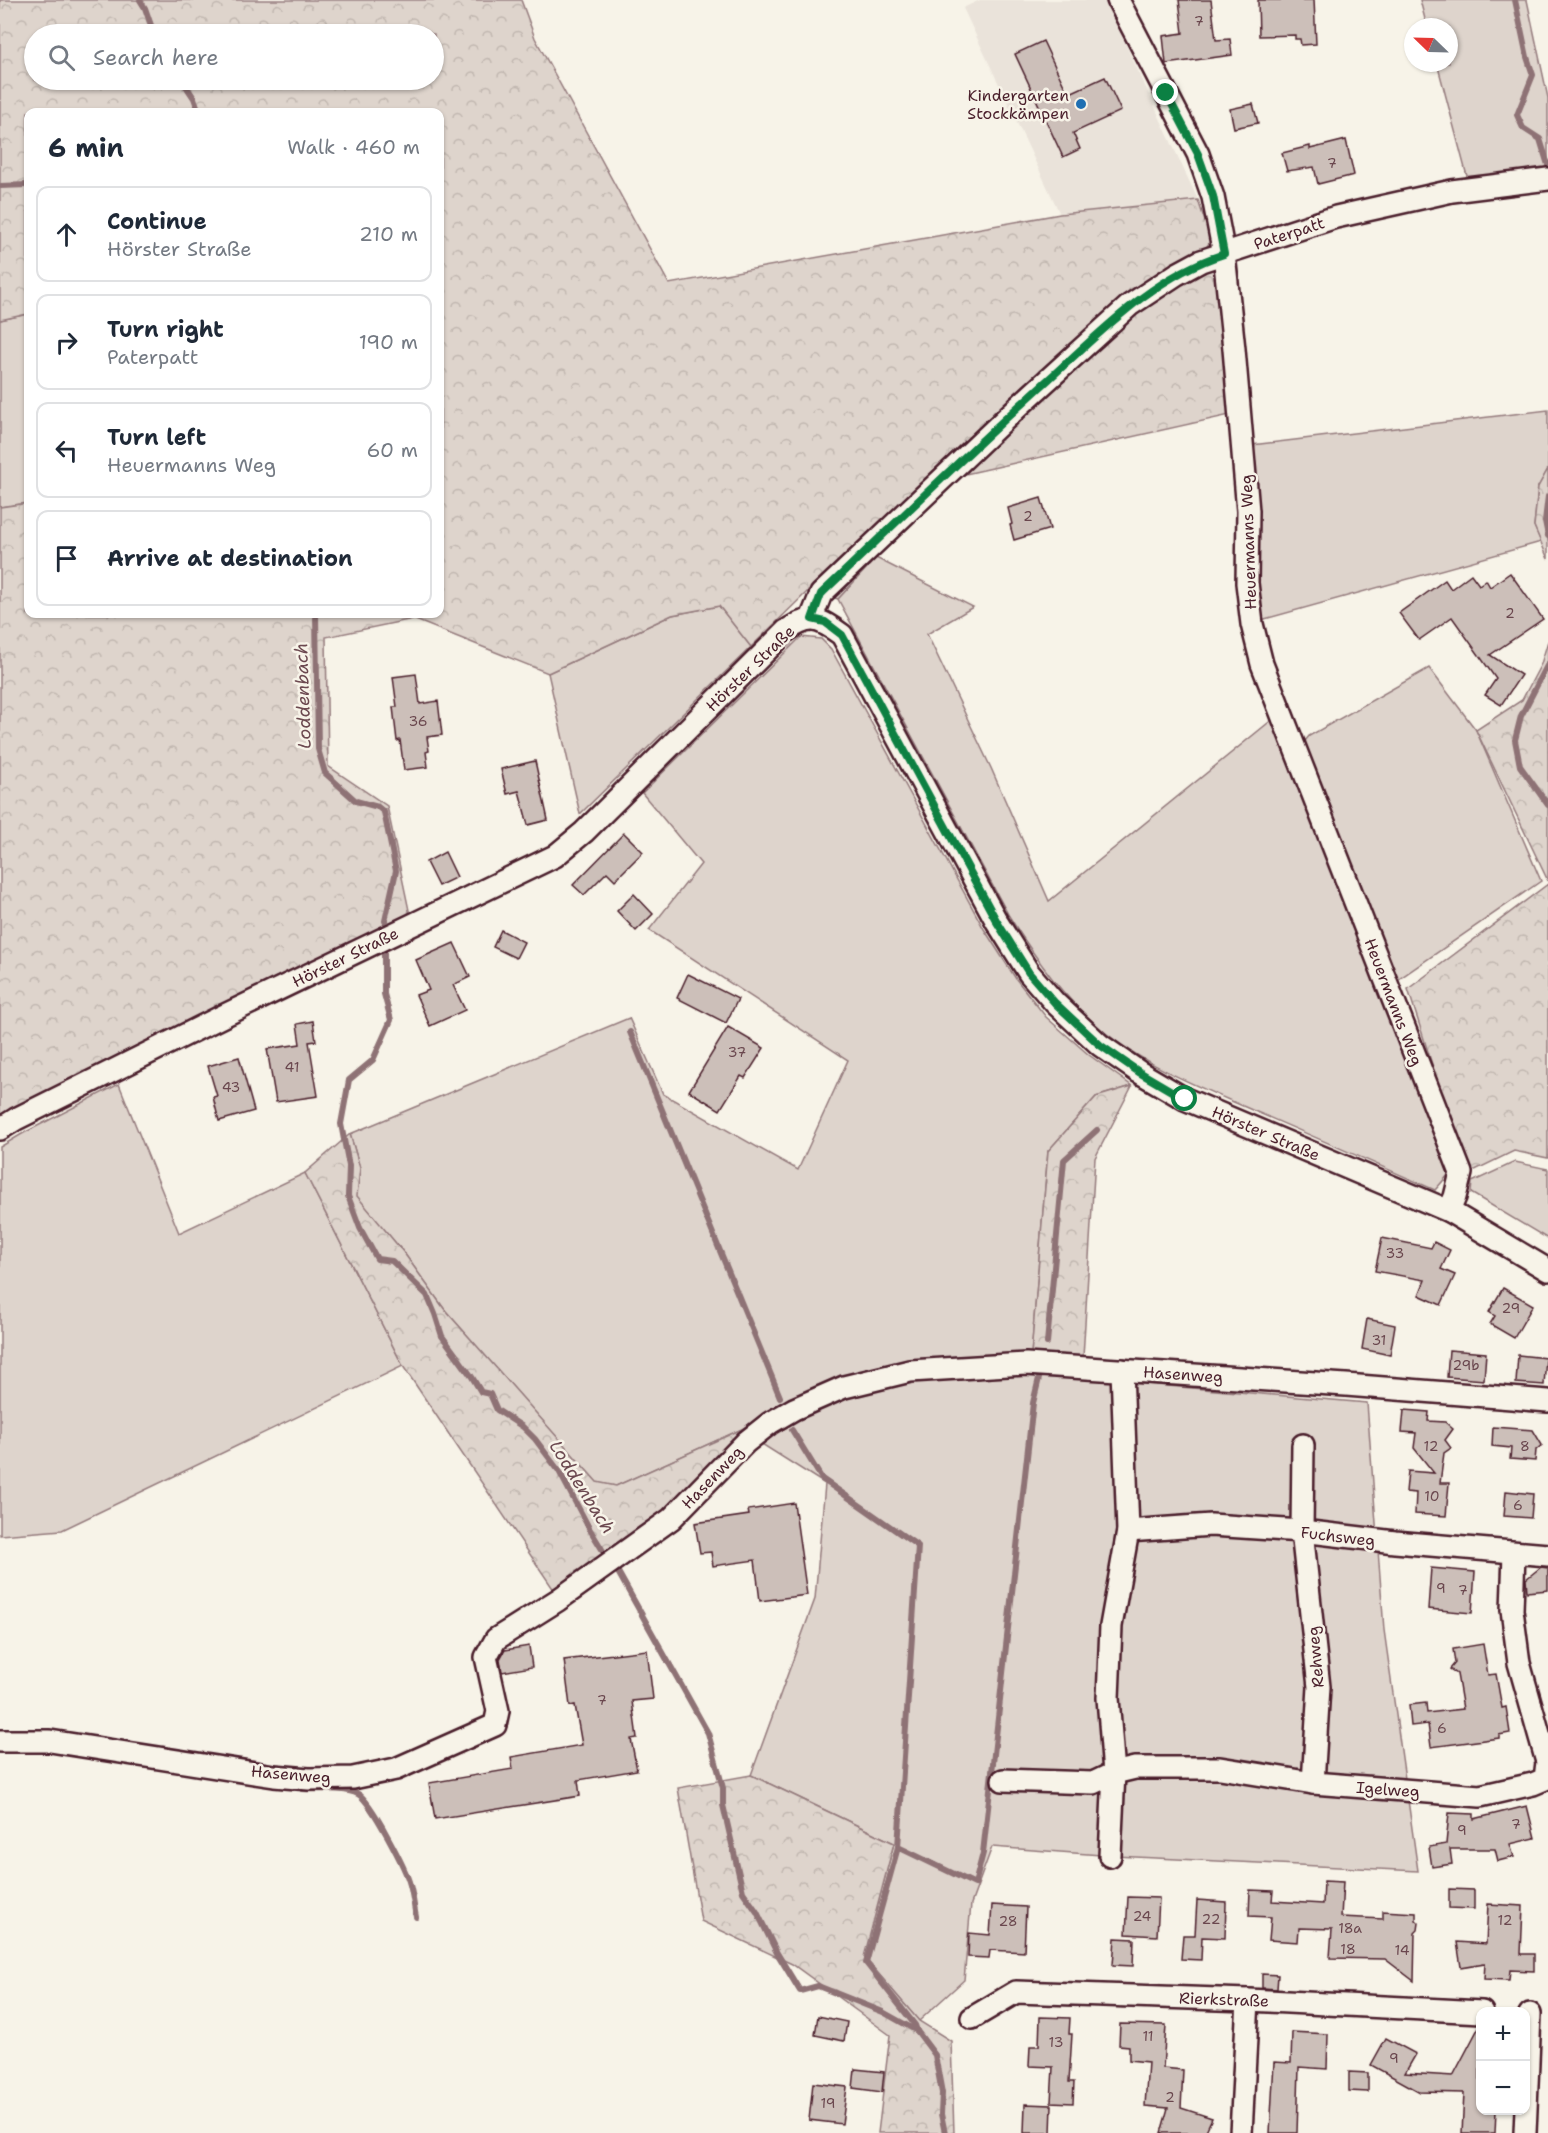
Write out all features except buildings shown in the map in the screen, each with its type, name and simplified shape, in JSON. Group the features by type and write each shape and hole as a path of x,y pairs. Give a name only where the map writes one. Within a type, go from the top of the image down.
{"street":[{"name":"Heuermanns Weg","path":"1118,0 1198,154 1213,196 1224,254 1248,511 1247,583 1252,624 1262,664 1290,738 1461,1173 1449,1211"},
{"name":"Paterpatt","path":"812,619 821,594 1018,406 1130,305 1177,274 1201,261 1336,218 1452,191 1544,179"},
{"name":"Hörster Straße","path":"0,1129 221,1017 555,856 584,832 786,631 798,623 812,619 825,622 842,635 997,922 1029,973 1055,1003 1100,1045 1139,1072 1185,1099 1449,1211 1548,1270"},
{"name":"Hasenweg","path":"0,1741 50,1740 274,1776 309,1779 353,1778 396,1769 495,1725 498,1711 486,1657 496,1639 558,1600 672,1519 746,1442 794,1409 844,1387 910,1371 1026,1364 1548,1401"},
{"path":"1110,1856 1114,1773 1108,1698 1111,1626 1128,1531 1122,1370"},
{"name":"Rehweg","path":"1303,1445 1302,1531 1319,1688 1313,1784"},
{"name":"Fuchsweg","path":"1128,1531 1211,1525 1302,1531 1548,1555"},
{"name":"Igelweg","path":"1003,1780 1093,1783 1114,1773 1135,1768 1220,1768 1313,1784 1480,1796 1533,1784 1545,1779 1548,1762 1519,1663 1516,1642 1512,1610 1514,1553"},
{"name":"Rierkstraße","path":"972,2018 1016,1992 1248,2000 1476,2012"},
{"path":"1241,2133 1248,2000"},
{"path":"1525,2133 1534,2014"}],"shaded area":[{"name":"Kindergarten Stockkämpen","path":"980,0 1105,0 1198,200 1209,233 1076,248 963,8"}],"green space":[{"path":"0,0 521,0 535,38 669,284 1060,214 1198,200 1211,240 1206,248 1210,267 1215,271 1230,415 961,475 876,558 838,599 808,591 751,647 719,606 672,615 548,673 413,619 326,637 328,766 387,806 410,915 0,1116 0,507 24,504 24,618 444,618 444,108 24,108 24,315 0,320"},
{"path":"1420,0 1527,0 1548,98 1548,167 1468,180 1439,72 1458,72 1458,18 1425,18"},
{"path":"24,315 24,504 0,507 0,320"},
{"path":"1548,410 1548,469 1538,487 1534,526 1541,542 1261,620 1255,579 1252,445"},
{"path":"1548,469 1548,559 1534,526 1538,487"},
{"path":"876,558 973,607 927,634 991,768 1049,901 1273,719 1449,1174 1435,1190 1214,1094 1159,1067 1107,1034 1065,994 1030,949 1009,916 838,599"},
{"path":"719,606 751,647 580,814 548,673 672,615"},
{"path":"801,637 821,639 831,649 984,929 1016,979 1046,1017 1089,1055 1132,1086 1096,1097 1048,1151 1031,1355 852,1375 785,1401 742,1429 616,1486 597,1483 445,1310 404,1253 356,1196 360,1168 350,1134 629,1018 663,1094 798,1170 848,1060 649,930 701,864 642,793"},
{"path":"1548,641 1548,881 1476,730 1522,700 1541,664"},
{"path":"1429,668 1476,730 1541,881 1393,983 1301,746 1309,736"},
{"path":"1548,884 1548,1158 1514,1151 1467,1174 1408,989"},
{"path":"119,1084 179,1233 305,1173 403,1366 62,1530 0,1535 0,1147"},
{"path":"1132,1086 1095,1158 1083,1357 1031,1355 1048,1151 1096,1097"},
{"path":"350,1134 360,1168 357,1196 404,1253 445,1310 597,1482 616,1486 742,1429 743,1436 668,1513 556,1593 403,1366 305,1173"},
{"path":"1515,1162 1548,1169 1548,1239 1471,1193 1472,1182"},
{"path":"1028,1374 1367,1403 1384,1630 1418,1871 1115,1856 992,1847 971,1904 964,1980 919,2021 864,1957 894,1843 751,1775 815,1599 825,1484 757,1441 799,1413 850,1393 913,1378"},
{"path":"751,1775 894,1843 864,1957 919,2021 951,2041 954,2133 878,2133 890,2035 792,1964 701,1921 678,1788"}],"waterway":[{"name":"Loddenbach","path":"140,0 151,24"},
{"path":"1515,0 1533,75 1517,115 1523,128 1540,139 1548,165"},
{"name":"Loddenbach","path":"189,90 198,108"},
{"path":"0,186 24,185"},
{"path":"1548,496 1545,521 1548,536"},
{"name":"Loddenbach","path":"316,618 318,749 325,773 356,801 378,807 384,812 396,871 385,921"},
{"path":"1548,664 1521,716 1515,740 1520,766 1548,805"},
{"name":"Loddenbach","path":"384,948 384,994 391,1020 373,1060 349,1080 341,1124 349,1166 348,1196 360,1228 377,1259 392,1261 427,1295 442,1336 481,1392 490,1394 497,1410 523,1427 535,1439 559,1471 608,1559"},
{"path":"630,1032 780,1397"},
{"path":"1047,1343 1064,1160 1097,1130"},
{"path":"898,1847 975,1884 983,1853 1033,1403 1040,1374"},
{"path":"792,1430 822,1479 918,1546 898,1847 866,1963 915,2025 917,2031"},
{"name":"Loddenbach","path":"618,1572 708,1733 723,1788 723,1805 743,1892 757,1912 777,1953 800,1991 818,1986 883,2012 917,2031 935,2055 942,2093 941,2114 945,2133"},
{"path":"303,1789 346,1790 364,1799 402,1865 410,1885 416,1917"}],"place":[{"name":"Kindergarten Stockkämpen","path":"1081,104"}],"route":[{"path":"1166,93 1198,154 1213,196 1224,254 1201,261 1177,274 1130,305 1018,406 821,594 812,619 825,622 842,635 997,922 1029,973 1055,1003 1100,1045 1139,1072 1185,1099"}]}
